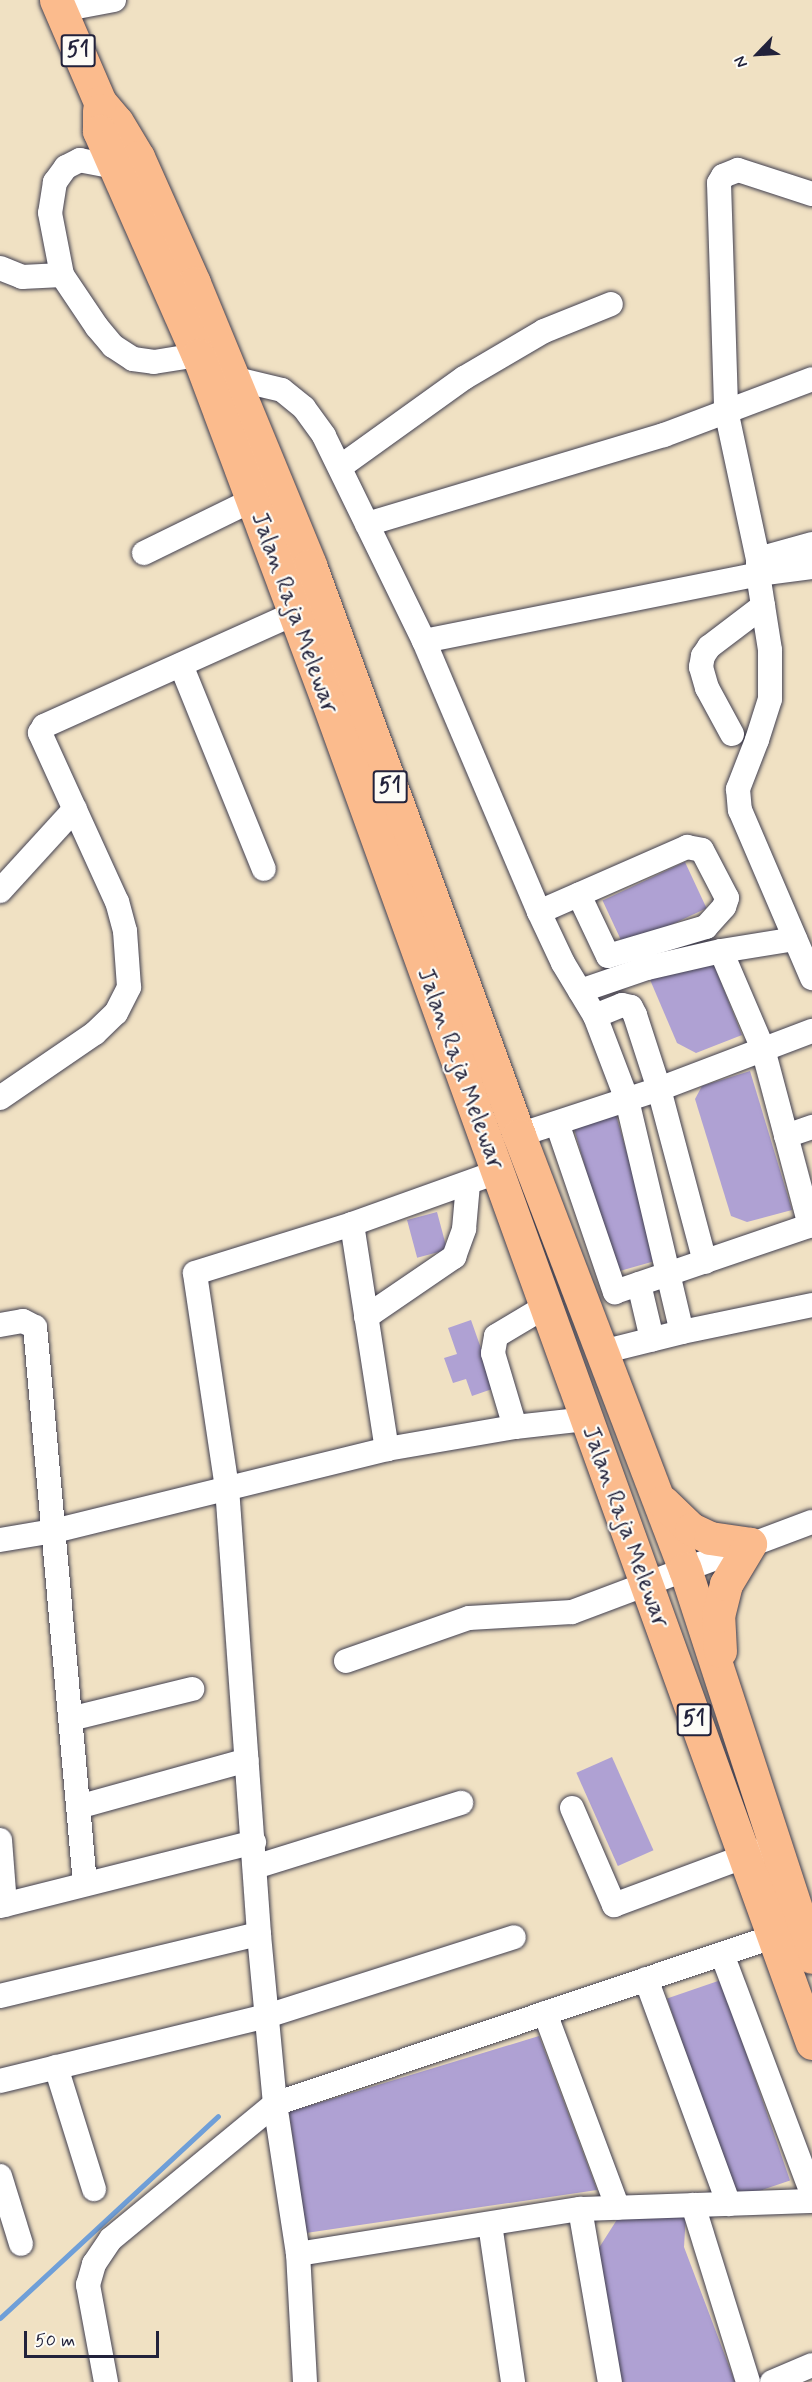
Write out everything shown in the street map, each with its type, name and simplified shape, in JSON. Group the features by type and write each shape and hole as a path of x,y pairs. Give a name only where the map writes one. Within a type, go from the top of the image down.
{"highway":[{"name":"Jalan Raja Melewar","path":"59,5 100,102 117,122 126,162 198,355 223,384 252,500 295,613 341,691 366,720 519,1135 685,1569 775,1845 796,1940 812,2043"},
{"name":"Jalan Raja Melewar","path":"126,162 223,384 310,565 340,646 341,691 483,1178 548,1305 586,1419 744,1856 796,1940"},
{"path":"653,1485 676,1516 691,1529 710,1538 750,1545 726,1584 718,1616 723,1688"}],"street":[{"path":"59,5 114,0"},
{"path":"126,162 80,160 66,167 55,182 50,213 62,275 97,327 113,346 134,359 154,362 198,355"},
{"path":"812,194 738,170 730,172 719,183 726,410 758,567 771,650 770,699 757,741 738,789 740,810 812,978"},
{"path":"0,268 22,277 62,275"},
{"path":"340,467 464,378 544,331 611,304"},
{"path":"367,524 664,435 812,379"},
{"path":"223,384 282,390 304,408 324,436 340,467 424,641 539,912 563,963 595,1016 627,1100 682,1332"},
{"path":"144,553 252,500"},
{"path":"424,641 758,567 812,544"},
{"path":"0,1098 95,1033 116,1013 129,987 125,931 117,902 39,733 44,726 295,613 305,600 310,565"},
{"path":"758,567 812,567"},
{"path":"732,734 707,688 701,667 703,656 709,647 763,606"},
{"path":"295,613 312,621 340,646"},
{"path":"181,665 264,870"},
{"path":"0,891 75,809"},
{"path":"539,912 687,847 702,849 727,898 724,907 706,927 608,956 579,895"},
{"path":"580,991 647,968 721,951 795,939"},
{"path":"557,1123 615,1292 811,1226 763,1049 721,951"},
{"path":"595,1016 622,1005 631,1007 659,1089 705,1262"},
{"path":"519,1135 659,1089 812,1031"},
{"path":"786,1136 812,1127"},
{"path":"305,2382 298,2254 274,2104 259,1934 227,1488 195,1273 351,1224 483,1178"},
{"path":"366,1317 454,1257 483,1178"},
{"path":"351,1224 387,1449"},
{"path":"639,1284 652,1339"},
{"path":"515,1427 493,1353 496,1336 548,1305"},
{"path":"602,1352 682,1332 812,1305"},
{"path":"0,1325 22,1321 35,1327 85,1884"},
{"path":"0,1540 54,1531 387,1449 515,1427 586,1419"},
{"path":"346,1661 469,1618 572,1612 812,1522"},
{"path":"70,1719 192,1689"},
{"path":"78,1807 248,1760"},
{"path":"255,1867 461,1803"},
{"path":"572,1808 614,1905 775,1845"},
{"path":"0,1840 3,1905 254,1842"},
{"path":"0,1996 259,1934"},
{"path":"0,2081 267,2016 514,1937"},
{"path":"106,2382 88,2284 94,2264 111,2239 274,2104 722,1954 796,1940"},
{"path":"722,1954 812,2194"},
{"path":"646,1979 729,2204"},
{"path":"545,2013 618,2208"},
{"path":"57,2067 94,2189"},
{"path":"0,2176 21,2244"},
{"path":"298,2254 580,2209 812,2201"},
{"path":"693,2205 748,2382"},
{"path":"580,2209 610,2382"},
{"path":"490,2224 513,2382"},
{"path":"772,2382 812,2365"}],"building":[{"path":"685,862 707,908 624,947 603,900"},
{"path":"714,965 742,1035 696,1053 677,1043 648,975"},
{"path":"750,1071 792,1210 747,1222 731,1216 695,1099 702,1086"},
{"path":"616,1115 658,1260 615,1272 574,1127"},
{"path":"437,1212 447,1250 417,1258 407,1220"},
{"path":"471,1320 495,1388 472,1396 466,1379 453,1383 444,1358 457,1354 448,1328"},
{"path":"612,1757 653,1850 618,1866 576,1773"},
{"path":"721,1980 790,2180 736,2199 667,1999"},
{"path":"539,2036 597,2190 306,2233 289,2112"},
{"path":"686,2214 684,2247 735,2382 622,2382 597,2251 618,2218"}],"waterway":[{"path":"0,2318 218,2116"}]}
